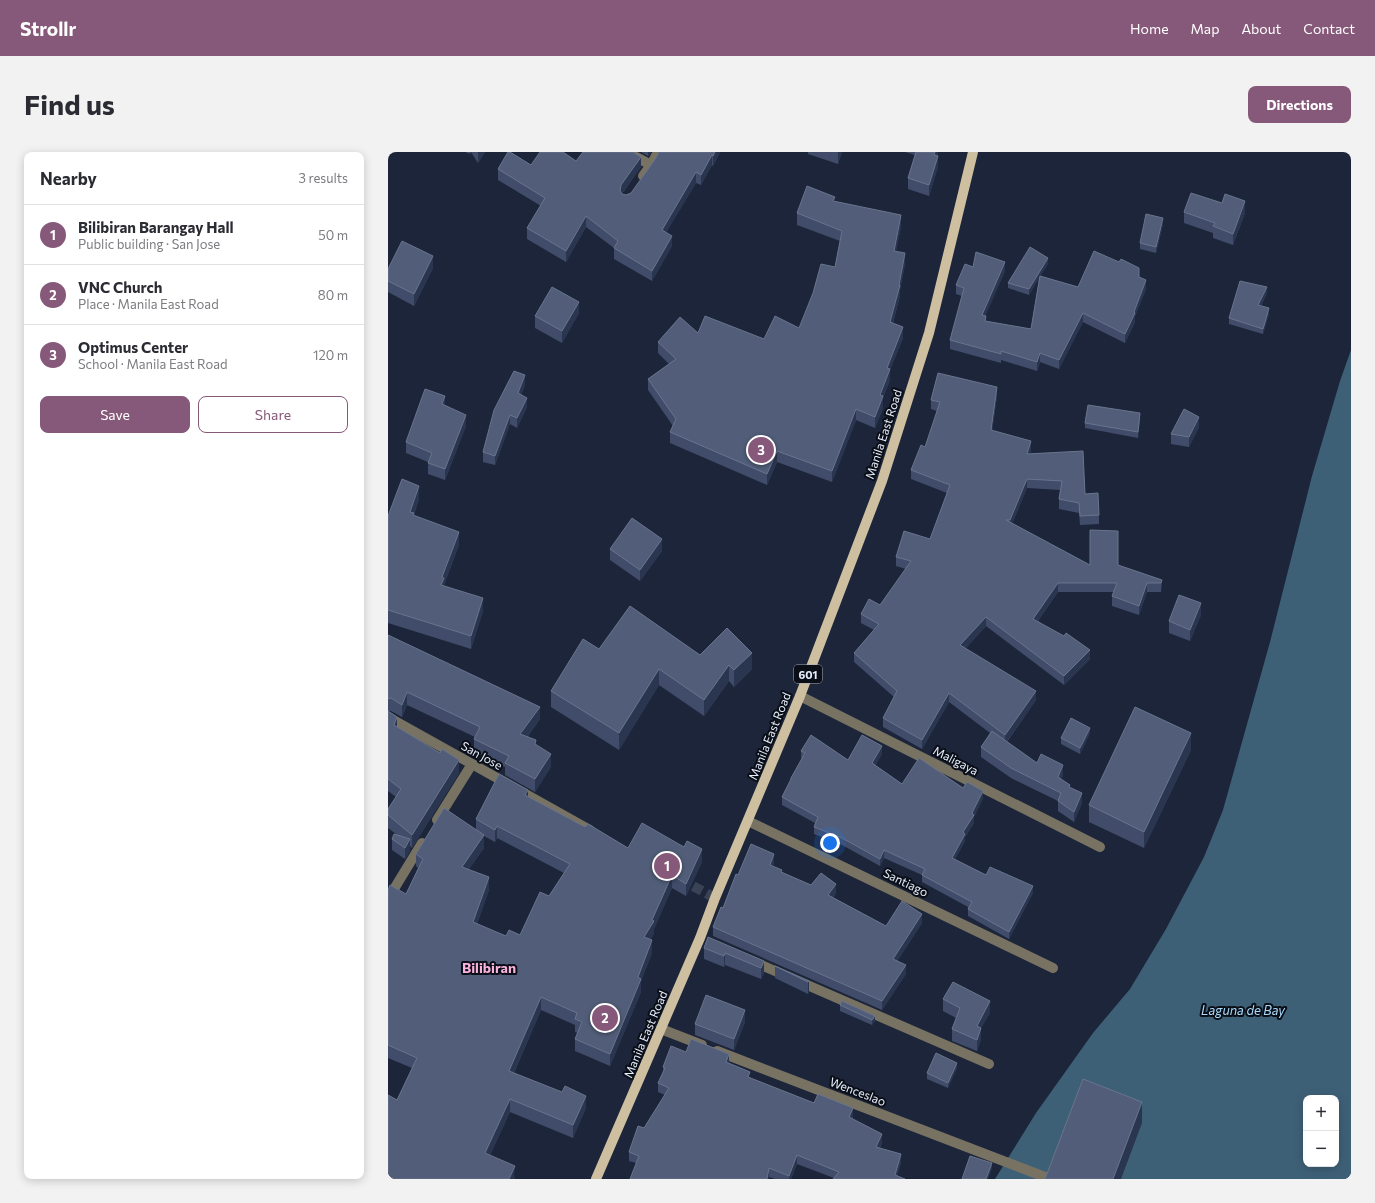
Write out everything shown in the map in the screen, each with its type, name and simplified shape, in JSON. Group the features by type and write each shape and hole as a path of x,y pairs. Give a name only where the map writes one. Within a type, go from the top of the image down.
{"main road":[{"name":"Manila East Road","path":"596,1179 661,1030 704,940 715,898 800,696 882,481 929,333 973,152"}],"street":[{"path":"627,152 651,165"},
{"path":"639,182 658,152"},
{"name":"Maligaya","path":"800,696 1100,847"},
{"name":"San Jose","path":"388,717 598,834"},
{"path":"394,889 472,764"},
{"name":"Santiago","path":"748,821 1053,968"},
{"path":"744,957 989,1064"},
{"name":"Wenceslao","path":"661,1030 1045,1177"}],"water":[{"name":"Laguna de Bay","path":"1351,350 1351,1179 995,1179 1036,1113 1093,1033 1130,989 1166,929 1204,857 1223,810 1270,642 1312,476 1340,381"}],"building":[{"path":"508,152 531,165 540,152 563,152 576,161 583,152 633,152 641,157 621,185 620,191 622,194 626,195 631,193 659,152 715,152 701,175 696,172 662,230 672,236 652,271 614,248 618,241 586,216 566,251 527,228 545,198 498,169"},
{"path":"916,152 935,152 934,155 938,156 929,185 908,178"},
{"path":"807,186 835,197 833,201 901,215 894,251 905,253 900,285 890,322 903,327 887,368 890,369 880,395 883,396 875,417 856,409 832,471 777,451 767,474 670,432 676,419 648,379 676,359 658,342 680,317 698,333 705,316 764,339 775,316 799,328 813,293 821,264 835,267 842,231 797,213"},
{"path":"1191,193 1222,203 1225,194 1245,201 1233,234 1213,226 1215,223 1184,212"},
{"path":"1146,214 1163,218 1156,247 1140,243"},
{"path":"402,241 433,256 414,294 388,281 388,269"},
{"path":"1030,247 1048,258 1029,289 1008,283"},
{"path":"1094,251 1119,262 1121,259 1139,268 1139,277 1146,280 1134,312 1135,313 1125,334 1083,313 1059,360 1040,353 1037,362 1001,351 1001,354 950,340 964,288 956,285 965,264 973,267 976,252 1005,262 982,315 986,316 985,321 1031,329 1040,276 1078,287"},
{"path":"1240,281 1267,287 1258,305 1269,308 1263,329 1229,318"},
{"path":"552,287 579,302 562,331 535,316"},
{"path":"514,371 525,375 518,393 527,398 517,418 510,415 495,456 483,452 494,410"},
{"path":"938,373 997,387 991,430 1031,441 1027,454 1083,451 1085,494 1098,493 1099,515 1080,516 1079,503 1059,499 1062,481 1027,479 1010,520 1006,520 1090,565 1090,530 1118,531 1118,565 1162,580 1161,583 1147,583 1139,606 1112,596 1117,583 1058,583 1033,619 1064,636 1066,633 1090,650 1064,676 986,617 960,645 1036,691 1005,735 949,693 922,740 883,718 897,691 854,653 879,624 861,614 869,599 880,605 911,561 896,557 904,531 930,539 950,485 911,470 921,445 925,447 940,402 931,400"},
{"path":"425,389 445,396 442,404 466,415 445,469 428,463 432,453 406,442"},
{"path":"1088,405 1140,413 1138,432 1085,423"},
{"path":"1184,409 1199,417 1189,437 1171,434"},
{"path":"402,479 419,486 410,512 414,513 413,515 459,532 442,577 444,578 441,585 483,598 471,636 388,610 388,516"},
{"path":"632,518 662,539 640,570 610,549"},
{"path":"1179,595 1201,603 1190,630 1169,621"},
{"path":"630,606 700,655 727,628 752,653 734,670 729,665 704,700 659,669 619,733 551,691 583,639 599,649"},
{"path":"388,635 540,707 520,734 536,740 535,744 551,754 535,779 505,763 509,756 474,739 480,727 407,692 402,705 391,698 388,699"},
{"path":"1135,707 1191,733 1144,832 1089,805"},
{"path":"388,711 397,717 394,725 440,753 442,749 459,760 412,835 388,815 388,809 401,789 388,779"},
{"path":"1071,718 1090,728 1080,748 1061,738"},
{"path":"992,731 1037,763 1041,754 1063,765 1058,777 1070,785 1069,787 1082,793 1074,812 1058,801 1061,793 1011,768 981,747"},
{"path":"811,735 848,760 862,735 882,746 872,763 902,784 919,758 963,788 967,782 983,791 972,813 974,815 963,832 965,834 952,858 986,875 990,867 1033,886 1009,932 968,909 972,902 922,875 925,869 884,850 880,859 842,838 814,827 818,817 782,797 805,753 801,751"},
{"path":"499,774 528,790 525,795 585,827 588,824 628,848 642,823 684,847 687,841 702,849 686,884 672,875 652,920 654,921 644,937 652,940 638,977 641,979 610,1054 575,1039 582,1022 575,1019 577,1013 541,997 509,1071 562,1092 565,1086 586,1096 573,1125 510,1099 485,1153 515,1166 509,1179 395,1179 388,1176 388,1095 397,1100 417,1058 388,1045 388,890 390,885 406,894 423,859 416,854 444,808 484,835 462,867 489,877 473,922 506,936 509,930 520,935 540,892 549,896 570,864 497,826 495,830 476,819"},
{"path":"394,834 410,839 405,848 392,839"},
{"path":"751,844 774,854 770,865 782,870 781,872 811,885 821,873 836,884 828,895 886,926 902,901 922,914 893,959 906,965 882,1001 713,927"},
{"path":"708,937 764,961 761,968 725,953 724,956 704,948"},
{"path":"775,966 809,981 808,982"},
{"path":"953,982 990,1001 977,1026 981,1028 977,1040 952,1029 960,1008 943,999"},
{"path":"706,995 745,1010 734,1039 695,1024"},
{"path":"842,1001 875,1016 872,1020 840,1005"},
{"path":"691,1039 729,1054 726,1062 750,1072 748,1077 814,1103 818,1094 853,1108 849,1117 882,1134 876,1147 901,1154 895,1175 905,1179 833,1179 839,1172 797,1155 789,1176 769,1168 767,1179 630,1179 639,1156 629,1152 638,1126 644,1128 669,1088 658,1083 665,1068 663,1067 671,1046 686,1052"},
{"path":"936,1053 957,1063 948,1083 927,1073"},
{"path":"1083,1079 1142,1102 1113,1179 1045,1179"},
{"path":"970,1156 992,1163 986,1179 962,1179"}],"tunnel":[{"path":"680,879 715,898"}],"place":[{"name":"Optimus Center","path":"761,450"},
{"name":"Bilibiran Barangay Hall","path":"667,866"},
{"name":"VNC Church","path":"605,1018"}],"district":[{"name":"Bilibiran","path":"489,967"}]}
